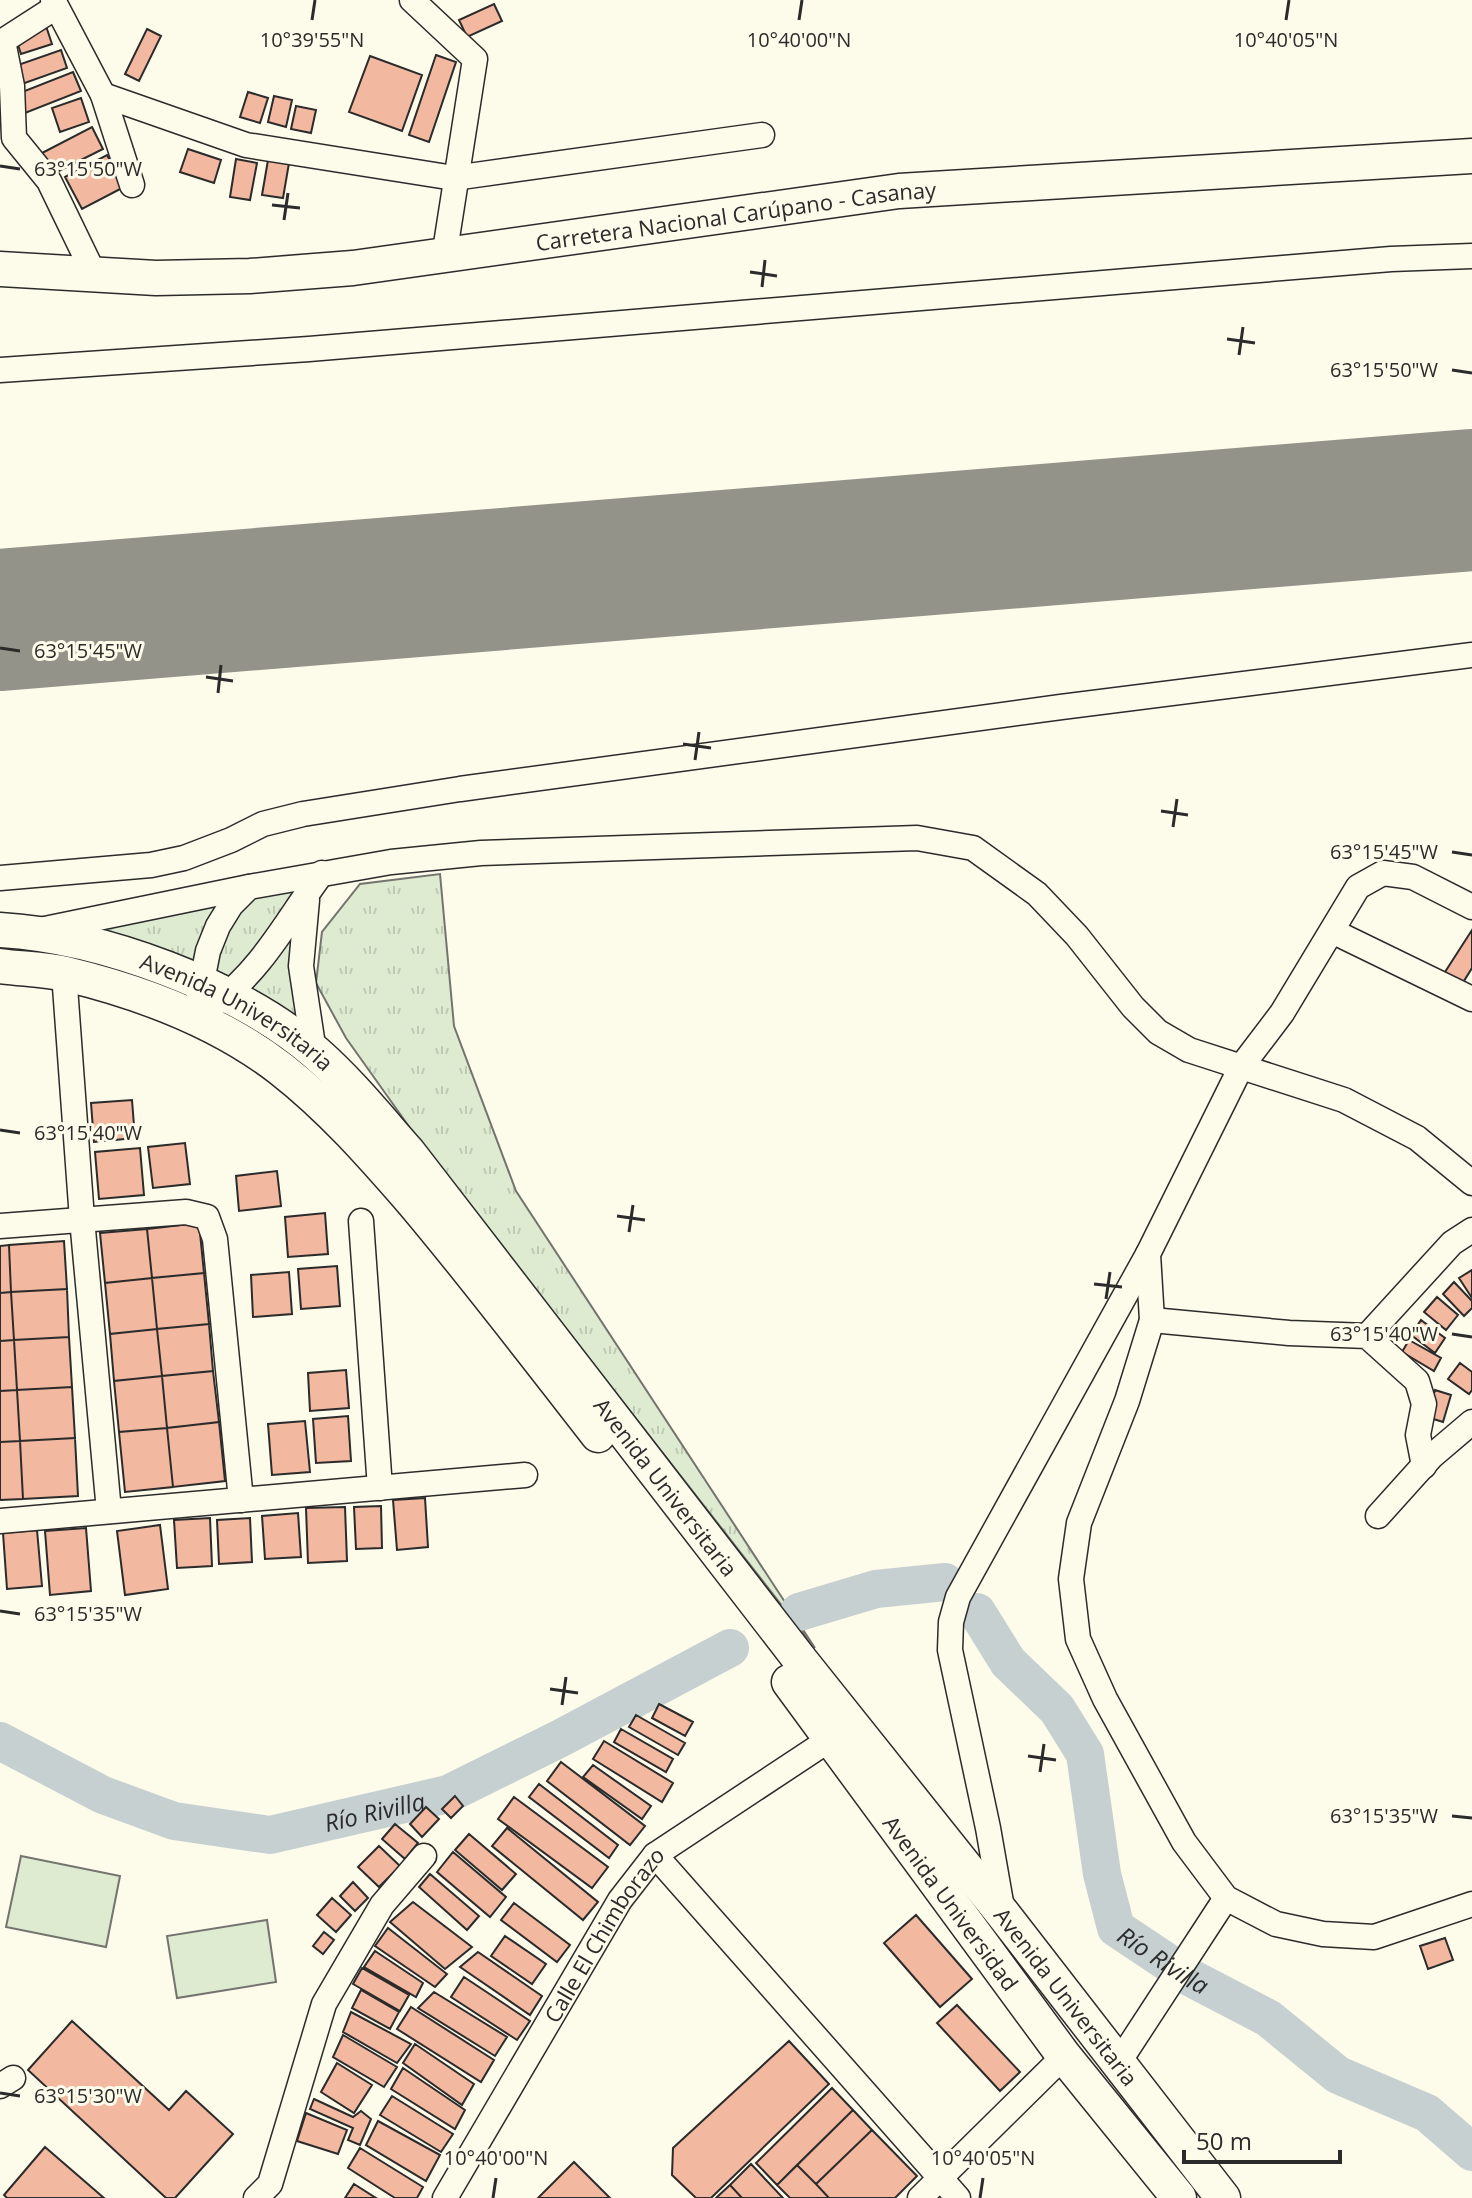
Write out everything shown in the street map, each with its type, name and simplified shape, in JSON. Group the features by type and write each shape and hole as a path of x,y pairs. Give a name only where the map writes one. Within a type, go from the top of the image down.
{"highway":[{"name":"Carretera Nacional Carúpano - Casanay","path":"0,269 156,278 250,276 444,257 899,191 1472,156"},
{"name":"Avenida Universitaria","path":"16,931 123,954 214,990 272,1022 314,1052 355,1091 408,1152 842,1732 1003,1914 1223,2198"},
{"name":"Avenida Universitaria","path":"0,966 64,973 145,998 195,1019 280,1068 329,1110 450,1247 729,1603"},
{"name":"Avenida Universidad","path":"729,1603 842,1732 1064,2056 1179,2198"}],"street":[{"path":"412,0 475,59 444,257"},
{"path":"95,276 49,181 14,138 12,86 3,41 55,3 103,95 132,185"},
{"path":"103,95 246,145 454,178 762,135"},
{"path":"0,370 309,349 1359,262 1472,256"},
{"path":"0,878 151,865 184,858 263,824 303,814 460,789 1061,707 1472,655"},
{"path":"16,931 249,887 315,882 391,862 481,853 917,838 973,848 1037,894 1158,1032 1189,1050 1344,1100 1417,1138 1472,1183"},
{"path":"1003,1914 950,1650 951,1622 958,1597 1148,1254 1241,1067 1282,1013 1358,887 1383,873 1413,877 1472,907"},
{"path":"195,1019 214,990 268,952 315,882"},
{"path":"314,1052 301,966 315,882"},
{"path":"214,990 208,951 231,905 249,887"},
{"path":"1332,931 1472,999"},
{"path":"64,973 82,1219 109,1511"},
{"path":"0,1226 186,1212 207,1217 215,1239 241,1500"},
{"path":"361,1221 380,1488"},
{"path":"1367,1336 1452,1243 1472,1230"},
{"path":"1148,1254 1152,1320 1127,1401 1079,1523 1071,1579 1078,1639 1105,1699 1184,1842 1226,1898 1276,1924 1323,1934 1374,1937 1472,1904"},
{"path":"1152,1320 1289,1333 1367,1336 1417,1381 1424,1404 1418,1435 1424,1466"},
{"path":"1378,1516 1453,1436 1472,1422"},
{"path":"0,1521 525,1475"},
{"name":"Calle El Chimborazo","path":"445,2198 620,1900 655,1855 842,1732"},
{"path":"655,1855 958,2198"},
{"path":"272,2193 324,2004 382,1905 424,1856"},
{"path":"1117,2065 1226,1898"},
{"path":"920,2198 1064,2056"}],"green space":[{"path":"322,873 307,892 314,1052 272,1022 32,932"},
{"path":"440,874 454,1026 516,1191 815,1648 420,1142 346,1038 316,983 322,932 360,884"},
{"path":"21,1856 120,1876 106,1947 6,1927"},
{"path":"267,1920 276,1982 177,1998 167,1936"}],"building":[{"path":"494,4 502,21 467,37 459,20"},
{"path":"46,26 52,44 21,54 15,36"},
{"path":"147,29 161,36 139,81 125,74"},
{"path":"61,50 67,68 22,84 15,66"},
{"path":"436,55 456,62 429,142 409,135"},
{"path":"370,56 422,75 402,131 349,112"},
{"path":"73,72 81,91 25,113 17,94"},
{"path":"248,92 268,98 260,123 240,117"},
{"path":"274,96 292,100 286,127 268,122"},
{"path":"81,98 89,122 60,132 52,108"},
{"path":"296,106 316,110 311,133 291,129"},
{"path":"92,127 103,149 53,174 42,153"},
{"path":"188,149 221,160 214,183 180,172"},
{"path":"107,155 124,187 82,209 65,177"},
{"path":"236,159 257,163 250,200 230,197"},
{"path":"268,160 289,163 283,198 262,195"},
{"path":"1472,930 1472,968 1462,984 1445,972"},
{"path":"132,1100 135,1138 94,1142 91,1103"},
{"path":"185,1143 190,1184 153,1188 148,1147"},
{"path":"140,1148 144,1195 99,1199 95,1152"},
{"path":"277,1171 281,1206 239,1211 236,1176"},
{"path":"325,1213 328,1254 288,1257 285,1217"},
{"path":"199,1223 204,1273 152,1278 147,1229"},
{"path":"147,1229 152,1278 105,1283 100,1233"},
{"path":"64,1241 67,1289 11,1292 9,1245"},
{"path":"9,1245 11,1292 0,1293 0,1246"},
{"path":"337,1266 340,1306 301,1309 298,1269"},
{"path":"1472,1270 1472,1298 1459,1278"},
{"path":"289,1272 292,1314 253,1317 251,1275"},
{"path":"204,1273 209,1324 157,1329 152,1278"},
{"path":"152,1278 157,1329 110,1334 105,1283"},
{"path":"1454,1282 1472,1301 1472,1308 1464,1316 1443,1294"},
{"path":"67,1289 69,1337 14,1340 11,1292"},
{"path":"11,1292 14,1340 0,1341 0,1293"},
{"path":"1437,1297 1458,1315 1446,1330 1424,1312"},
{"path":"1421,1320 1445,1338 1435,1353 1411,1335"},
{"path":"209,1324 213,1371 162,1376 157,1329"},
{"path":"157,1329 162,1376 114,1381 110,1334"},
{"path":"69,1337 72,1387 17,1390 14,1340"},
{"path":"14,1340 17,1390 0,1391 0,1341"},
{"path":"1409,1340 1441,1358 1434,1371 1402,1352"},
{"path":"1460,1363 1472,1372 1472,1390 1469,1394 1448,1379"},
{"path":"346,1370 349,1408 310,1411 308,1373"},
{"path":"213,1371 219,1422 167,1428 162,1376"},
{"path":"162,1376 167,1428 119,1432 114,1381"},
{"path":"72,1387 75,1438 20,1441 17,1390"},
{"path":"17,1390 20,1441 0,1442 0,1391"},
{"path":"1435,1390 1451,1395 1443,1422 1427,1417"},
{"path":"348,1416 351,1461 316,1463 313,1419"},
{"path":"305,1421 310,1472 272,1475 268,1424"},
{"path":"219,1422 225,1481 173,1487 167,1428"},
{"path":"167,1428 173,1487 125,1492 119,1432"},
{"path":"75,1438 78,1496 23,1499 20,1441"},
{"path":"20,1441 23,1499 0,1500 0,1442"},
{"path":"425,1498 428,1547 397,1550 393,1500"},
{"path":"381,1506 382,1548 356,1549 354,1507"},
{"path":"345,1507 347,1561 308,1563 306,1508"},
{"path":"298,1513 301,1557 265,1559 262,1516"},
{"path":"210,1518 212,1566 177,1568 174,1520"},
{"path":"250,1518 252,1562 219,1564 217,1520"},
{"path":"160,1525 168,1589 125,1595 117,1531"},
{"path":"86,1528 91,1591 50,1595 45,1531"},
{"path":"37,1530 42,1586 7,1589 3,1533"},
{"path":"659,1704 693,1722 685,1736 652,1718"},
{"path":"636,1715 685,1743 678,1755 629,1727"},
{"path":"621,1729 673,1759 666,1772 614,1742"},
{"path":"604,1741 673,1783 662,1802 593,1759"},
{"path":"561,1762 645,1826 630,1845 547,1781"},
{"path":"593,1765 651,1806 642,1819 583,1777"},
{"path":"539,1784 618,1845 609,1858 529,1797"},
{"path":"455,1796 463,1806 451,1818 442,1809"},
{"path":"514,1797 608,1867 592,1888 498,1819"},
{"path":"426,1807 439,1819 422,1837 410,1824"},
{"path":"395,1824 418,1843 405,1859 382,1839"},
{"path":"507,1828 598,1902 583,1920 492,1846"},
{"path":"469,1834 516,1874 502,1890 455,1850"},
{"path":"379,1846 400,1866 379,1887 358,1867"},
{"path":"453,1852 506,1897 490,1917 437,1872"},
{"path":"430,1874 479,1916 467,1930 419,1887"},
{"path":"353,1882 368,1898 355,1911 340,1896"},
{"path":"332,1898 351,1915 336,1932 317,1915"},
{"path":"413,1902 472,1947 445,1969 390,1922"},
{"path":"514,1903 570,1945 557,1962 501,1920"},
{"path":"916,1915 972,1979 940,2007 884,1943"},
{"path":"388,1928 447,1974 435,1987 375,1946"},
{"path":"324,1932 334,1940 323,1954 313,1946"},
{"path":"505,1936 546,1964 532,1984 491,1956"},
{"path":"1445,1938 1453,1960 1428,1969 1420,1946"},
{"path":"375,1951 423,1983 416,1997 364,1967"},
{"path":"478,1952 542,1996 530,2015 460,1967"},
{"path":"362,1968 409,1995 400,2011 353,1984"},
{"path":"464,1977 530,2021 517,2040 451,1997"},
{"path":"361,1990 399,2012 390,2029 352,2008"},
{"path":"434,1992 507,2037 495,2056 418,2008"},
{"path":"957,2005 1020,2072 1000,2091 937,2023"},
{"path":"411,2007 494,2060 481,2082 397,2029"},
{"path":"351,2012 411,2044 397,2063 343,2032"},
{"path":"72,2021 169,2110 186,2091 233,2134 175,2198 166,2198 28,2070"},
{"path":"343,2035 397,2067 384,2087 333,2057"},
{"path":"789,2041 829,2084 711,2198 696,2198 672,2175 673,2148"},
{"path":"415,2044 474,2084 462,2105 403,2063"},
{"path":"337,2063 372,2085 354,2113 321,2092"},
{"path":"403,2068 465,2110 455,2129 391,2089"},
{"path":"832,2088 853,2110 777,2185 756,2163"},
{"path":"392,2096 453,2134 441,2152 380,2115"},
{"path":"314,2099 353,2117 361,2111 371,2119 360,2145 348,2140 353,2128 310,2109"},
{"path":"853,2110 872,2130 816,2184 797,2165"},
{"path":"306,2113 347,2130 338,2154 297,2141"},
{"path":"378,2121 440,2155 426,2181 366,2145"},
{"path":"872,2130 917,2176 895,2198 829,2198 816,2184"},
{"path":"45,2147 104,2198 7,2198 4,2195"},
{"path":"360,2148 423,2187 417,2198 395,2198 348,2168"},
{"path":"574,2162 610,2198 538,2198"},
{"path":"751,2164 783,2198 742,2198 730,2185"},
{"path":"797,2165 829,2198 790,2198 777,2185"},
{"path":"354,2184 376,2198 345,2198"},
{"path":"730,2185 742,2198 716,2198"}],"waterway":[{"name":"Río Rivilla","path":"799,1612 876,1589 945,1582"},
{"name":"Río Rivilla","path":"977,1612 1008,1662 1057,1709 1085,1754 1102,1874 1116,1928 1191,1978 1268,2018 1338,2075 1427,2113 1472,2152"},
{"name":"Río Rivilla","path":"0,1741 103,1795 174,1821 270,1835 448,1794 730,1648"}],"runway":[{"path":"0,620 1472,500"}]}
